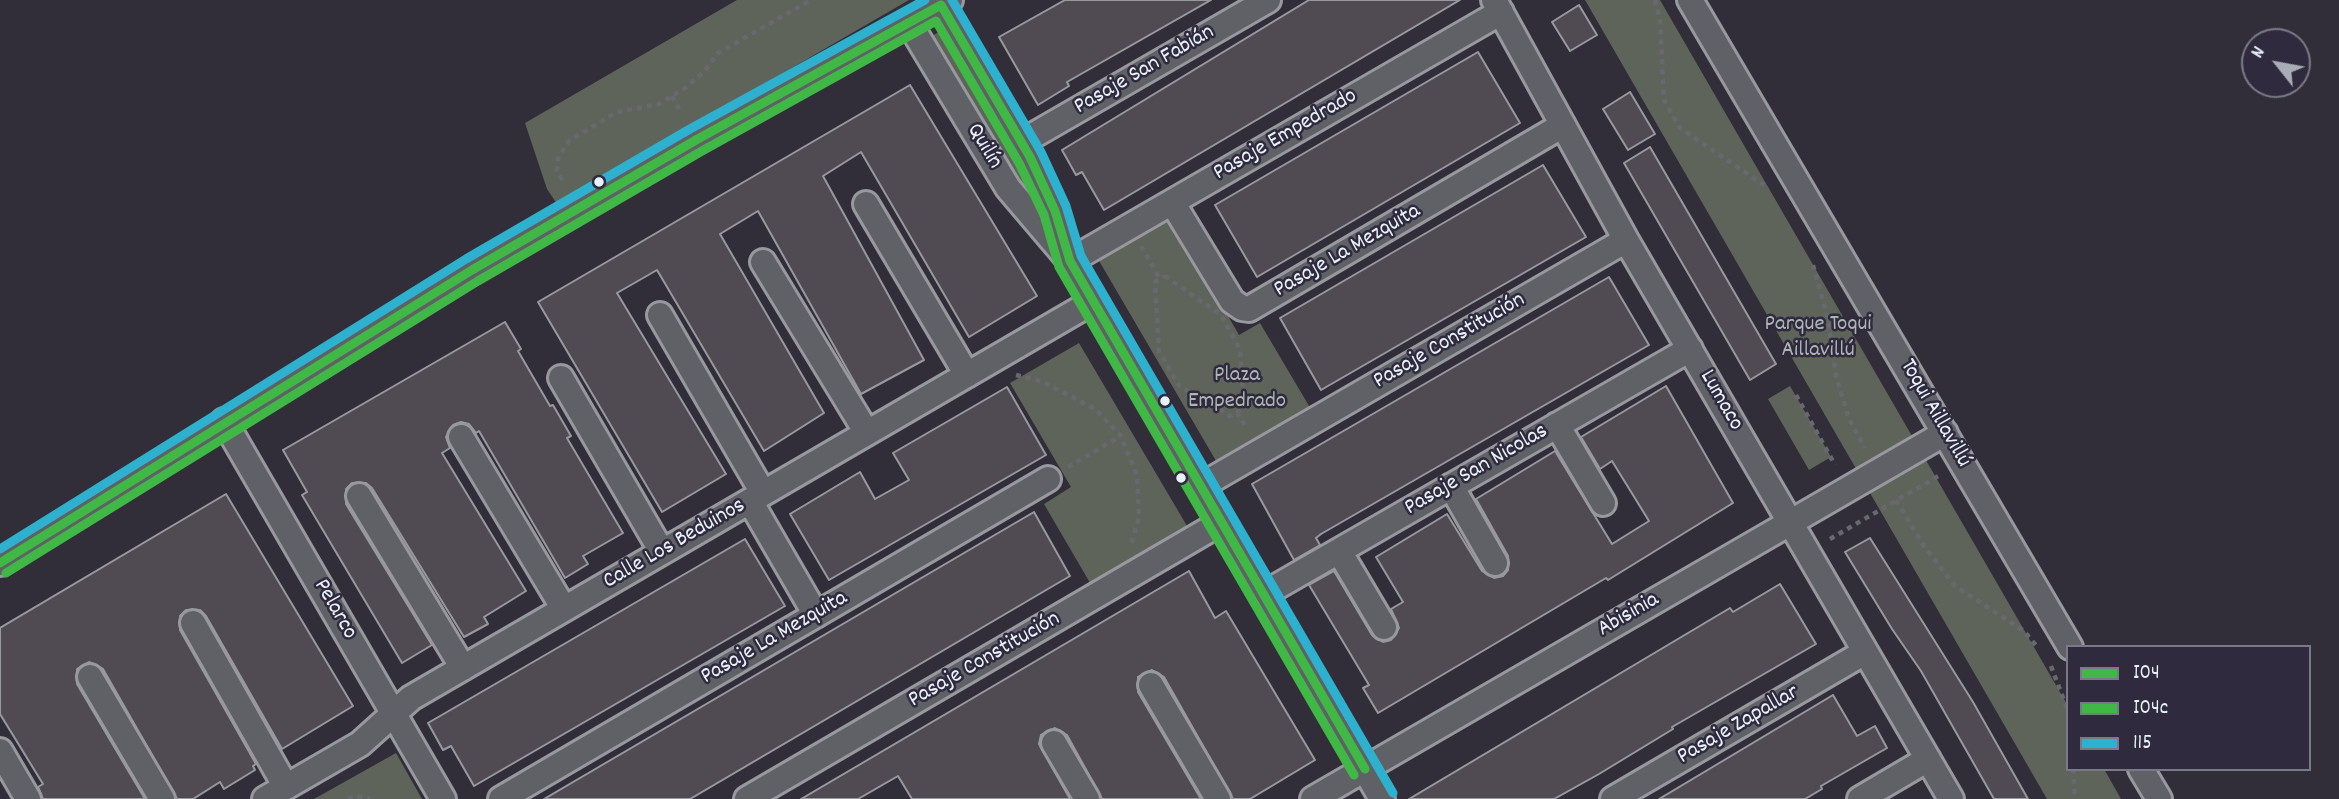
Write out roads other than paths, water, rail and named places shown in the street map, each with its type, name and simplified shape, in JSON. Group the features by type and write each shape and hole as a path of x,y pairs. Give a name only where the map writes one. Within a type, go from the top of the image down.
{"street":[{"name":"Pasaje San Fabián","path":"1022,142 1268,0"},
{"name":"Toqui Aillavillú","path":"1690,0 2069,645"},
{"name":"Quilín","path":"946,3 1022,142 1055,211 1070,261"},
{"path":"0,563 224,421 564,215 946,3"},
{"name":"Lumaco","path":"1497,6 1626,240 1951,799"},
{"name":"Pasaje Empedrado","path":"1070,261 1497,6"},
{"name":"Quilín","path":"909,23 1008,188 1070,261 1382,799"},
{"name":"Pasaje La Mezquita","path":"1172,202 1233,301 1237,306 1249,309 1563,125"},
{"path":"866,204 974,371"},
{"name":"Pasaje Constitución","path":"1201,486 1626,240"},
{"path":"763,262 867,433"},
{"name":"Calle Los Beduinos","path":"275,793 360,744 411,698 1094,301"},
{"path":"660,315 816,615"},
{"name":"Pasaje San Nicolas","path":"1264,594 1690,349"},
{"path":"561,377 662,552"},
{"name":"Pelarco","path":"224,421 443,799"},
{"path":"1557,425 1603,503"},
{"name":"Abisinia","path":"1313,799 1945,433"},
{"path":"461,437 564,609"},
{"name":"Pasaje La Mezquita","path":"501,799 1048,479"},
{"path":"1451,486 1494,563"},
{"path":"359,496 463,668"},
{"name":"Pasaje Constitución","path":"747,799 1222,522"},
{"path":"1339,551 1384,627"},
{"path":"193,623 275,793"},
{"name":"Pasaje Zapallar","path":"1613,799 1865,652"},
{"path":"90,677 162,799"},
{"path":"1151,685 1218,799"},
{"path":"1054,743 1087,799"},
{"path":"0,751 28,799"},
{"path":"1860,799 1928,759"},
{"path":"2142,771 2159,799"}],"park label":[{"name":"Parque Toqui Aillavillú","path":"1818,339"},
{"name":"Plaza Empedrado","path":"1237,390"}]}
